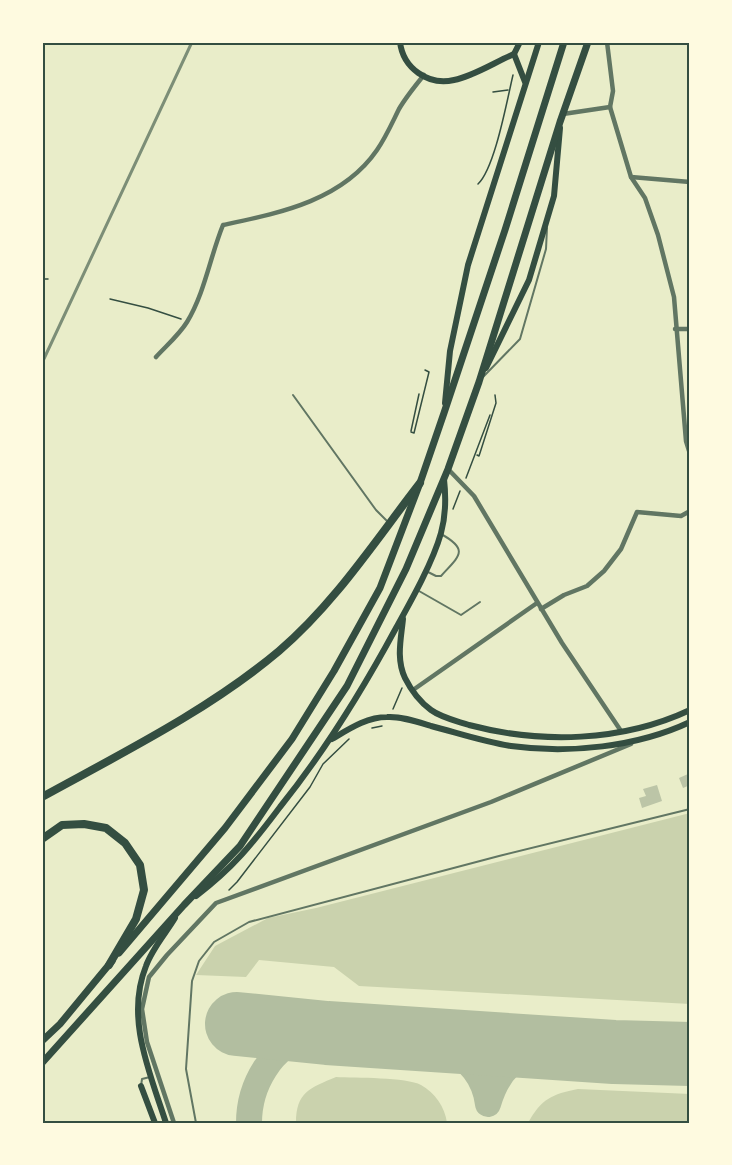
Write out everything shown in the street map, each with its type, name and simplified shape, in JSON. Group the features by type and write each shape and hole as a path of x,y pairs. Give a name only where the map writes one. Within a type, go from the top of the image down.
{"highway":[{"path":"42,798 231,689 281,650 344,584 420,483"},
{"path":"42,839 62,825 84,824 106,828 125,843 140,865 144,890 136,919 109,965"}],"main road":[{"path":"400,42 408,65 414,71 436,80 456,80 515,56"},
{"path":"520,42 515,56 525,82"},
{"path":"444,413 450,351 464,280 539,42"},
{"path":"42,1041 60,1024 225,828 292,739 334,671 380,588 444,413 564,42"},
{"path":"42,1063 184,904 240,846 347,686 406,569 448,469 479,382 560,122 588,42"},
{"path":"479,382 529,280 554,196 560,122"},
{"path":"166,1123 139,1036 136,1002 146,965 184,904 218,880 242,856 293,791 370,677 416,590 441,534 446,503 444,478"},
{"path":"404,613 399,653 405,677 412,690 432,711 449,719 504,733 553,738 603,735 639,728 690,710"},
{"path":"329,740 358,724 390,717 512,746 553,749 604,746 642,739 690,722"},
{"path":"141,1086 155,1123"}],"street":[{"path":"607,42 613,91 610,107 631,177 645,198 658,235 674,297 686,441 690,454"},
{"path":"156,357 187,322 202,290 223,225 292,208 326,195 342,184 367,163 377,150 400,108 424,75"},
{"path":"563,114 610,107"},
{"path":"631,177 690,182"},
{"path":"675,329 690,329"},
{"path":"448,469 474,496 537,603 621,731"},
{"path":"541,609 564,595 587,586 604,571 621,549 637,512 681,516 690,511"},
{"path":"412,690 537,603"},
{"path":"174,1123 147,1042 142,1009 149,977 216,903 491,802 642,739"}],"lane":[{"path":"479,382 520,339 546,249 548,217"},
{"path":"292,395 376,510 389,523"},
{"path":"425,570 441,576 459,555 459,548 455,542 441,534"},
{"path":"416,590 461,615 480,602"},
{"path":"196,1123 186,1069 192,981 199,961 214,942 249,922 499,856 690,809"},
{"path":"141,1086 141,1080 145,1077 152,1078"}],"path":[{"path":"478,184 484,178 500,130 515,56"},
{"path":"493,92 509,90"},
{"path":"42,279 48,279"},
{"path":"110,299 166,313 187,322"},
{"path":"419,394 411,432 414,433 429,372 425,370"},
{"path":"490,415 476,455 479,456 496,403 495,395"},
{"path":"369,729 387,725 402,689"},
{"path":"216,903 237,882 310,787 323,764 352,736"}],"green space":[{"path":"690,813 690,1004 359,986 334,967 259,960 246,977 196,975 215,946 268,918 316,908"},
{"path":"336,1077 414,1082 431,1092 439,1101 447,1123 296,1123 299,1104 306,1092"},
{"path":"578,1089 690,1094 690,1123 528,1123 538,1108 548,1099"}],"building":[{"path":"688,774 690,785 683,788 679,778"},
{"path":"657,785 662,801 642,808 639,798 646,796 643,789"}],"taxiway":[{"path":"249,1123 253,1095 265,1069 284,1048 310,1035 332,1033 389,1036 427,1042 444,1048 473,1068 483,1084 488,1104 497,1082 508,1066 522,1056 554,1049 614,1052"}],"runway":[{"path":"237,1024 327,1033 614,1052 690,1054"}],"railway":[{"path":"42,363 192,42"}]}
